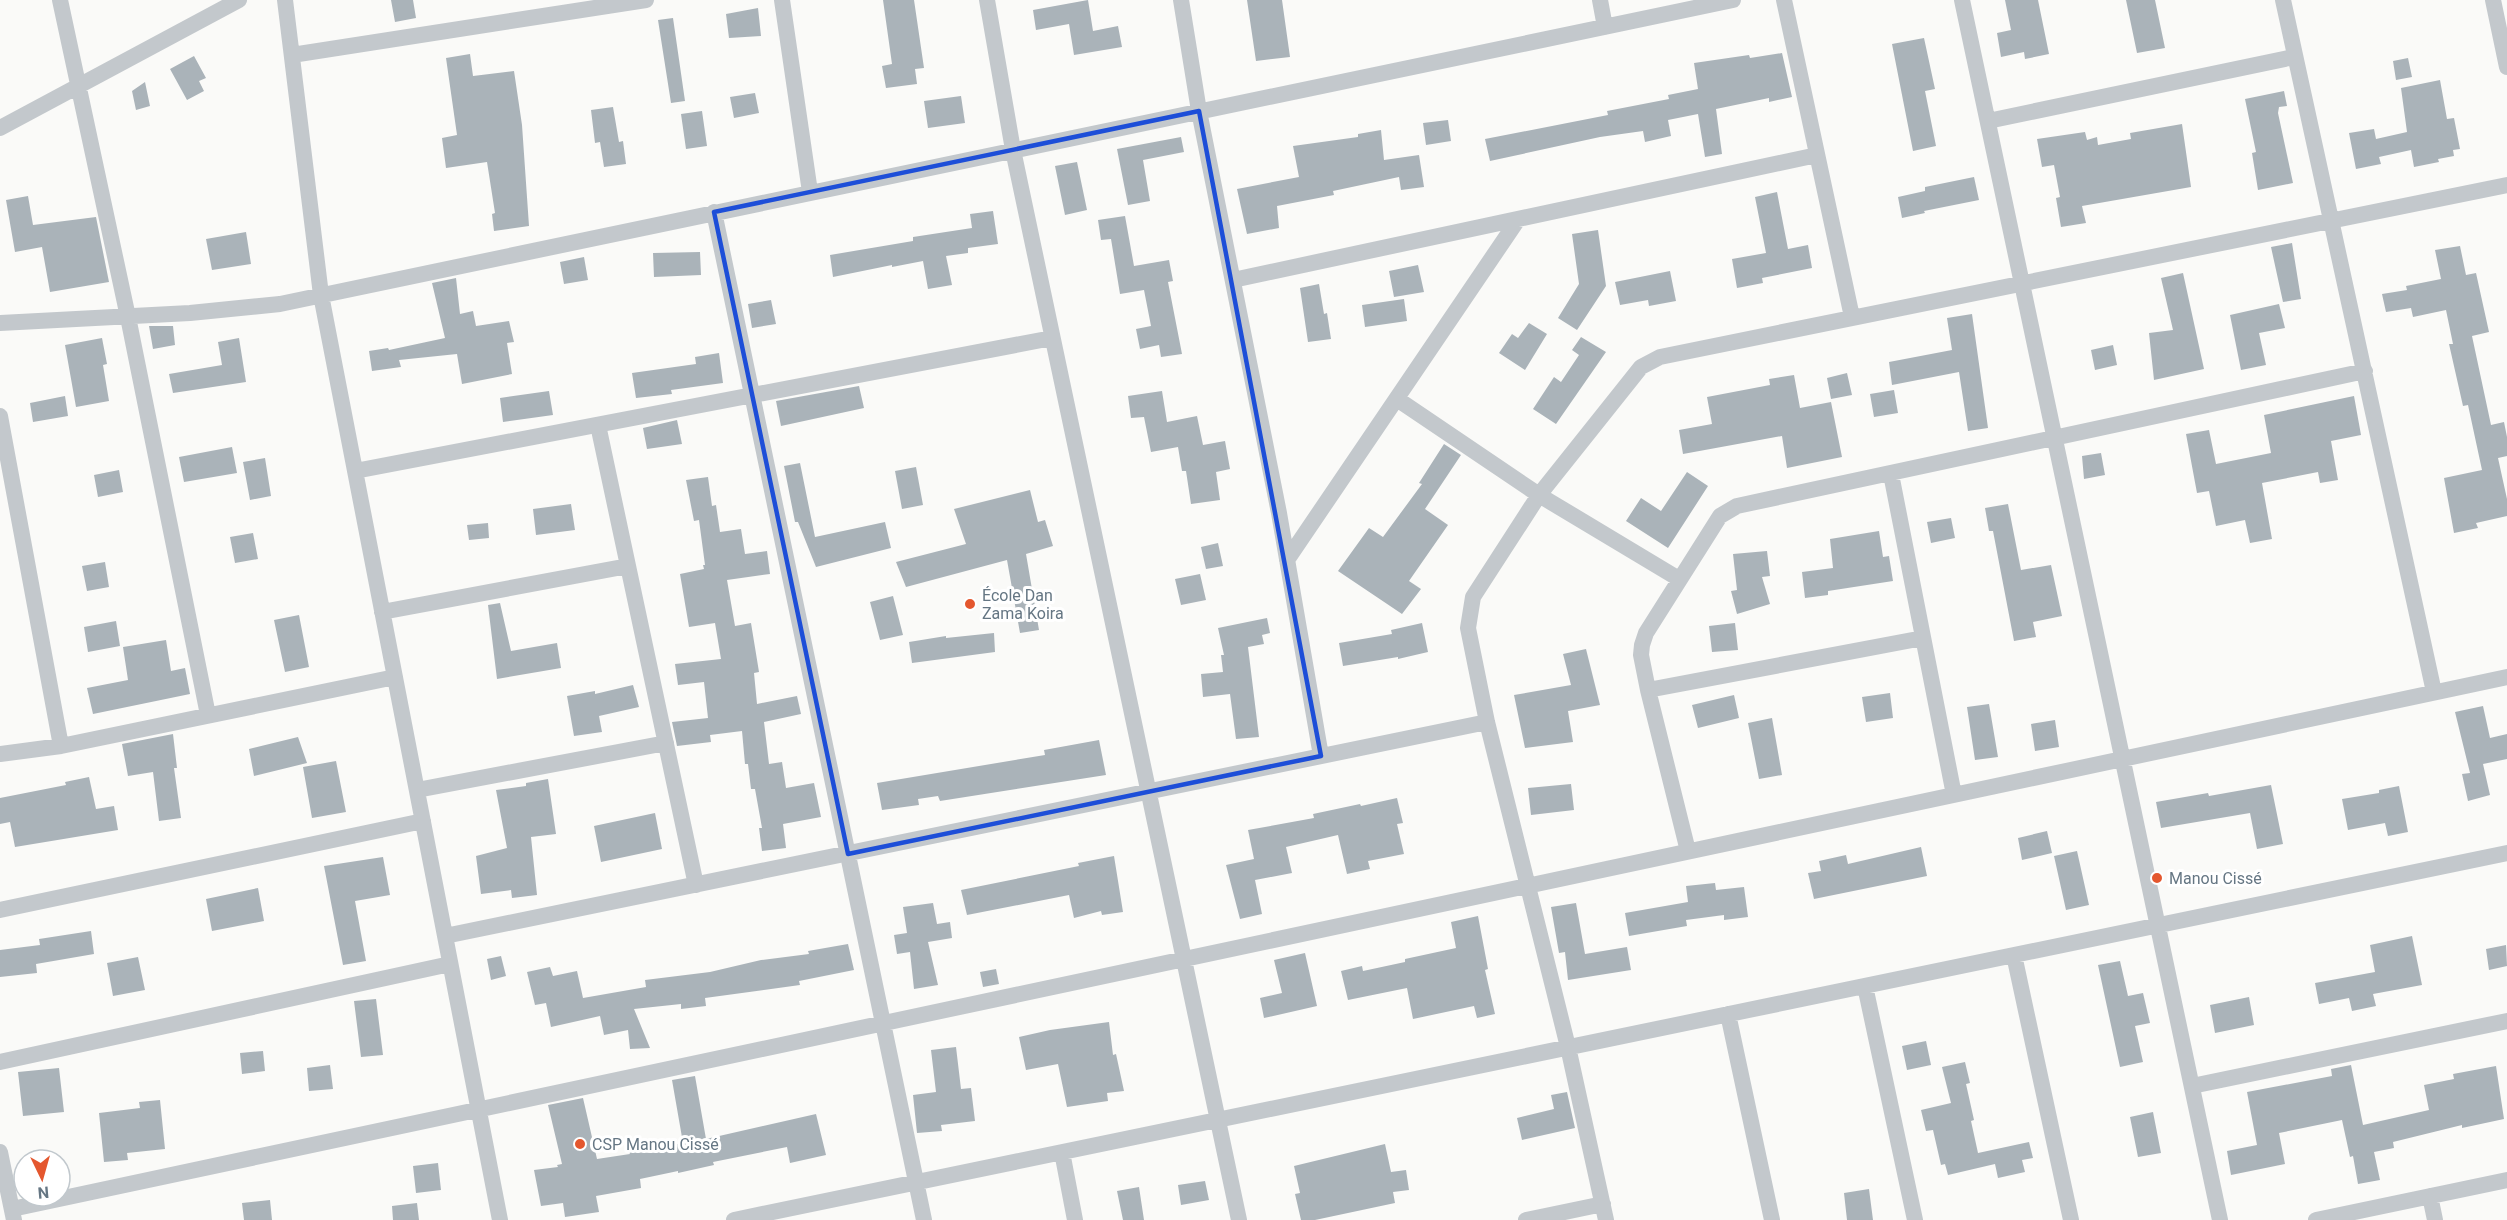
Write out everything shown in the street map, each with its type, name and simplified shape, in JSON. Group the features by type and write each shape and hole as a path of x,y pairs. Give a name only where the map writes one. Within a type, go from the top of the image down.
{"street":[{"path":"60,0 128,316 208,715"},
{"path":"0,128 239,0"},
{"path":"285,0 321,295 500,1220"},
{"path":"292,55 646,0"},
{"path":"782,0 810,192"},
{"path":"987,0 1013,150 1239,1220"},
{"path":"1181,0 1199,111 1287,560 1321,756"},
{"path":"1600,0 1605,27"},
{"path":"0,323 236,309 280,304 1732,0"},
{"path":"1784,0 1852,317"},
{"path":"1962,0 2220,1220"},
{"path":"2283,0 2434,692"},
{"path":"2493,0 2507,67"},
{"path":"1988,121 2294,57"},
{"path":"1233,280 1817,155"},
{"path":"1526,1220 1604,1212 1568,1047 1487,722 1468,628 1471,605 1473,597 1539,495 1641,367 1660,357 2507,185"},
{"path":"714,212 924,1220"},
{"path":"1287,560 1517,221"},
{"path":"355,471 1053,338"},
{"path":"1688,851 1648,690 1641,655 1642,645 1646,633 1678,579 1720,516 1728,510 1737,506 2365,370"},
{"path":"1397,399 1539,495 1678,579"},
{"path":"0,416 62,746"},
{"path":"598,425 696,885"},
{"path":"1891,474 1954,795"},
{"path":"382,612 628,566"},
{"path":"1648,690 1923,638"},
{"path":"0,754 62,746 395,677"},
{"path":"0,1152 13,1214 478,1109 2507,677"},
{"path":"445,936 1487,722"},
{"path":"417,790 666,743"},
{"path":"0,910 423,821"},
{"path":"734,1220 765,1217 916,1182 2507,853"},
{"path":"2014,955 2071,1220"},
{"path":"0,1062 450,964"},
{"path":"1865,986 1916,1220"},
{"path":"1728,1014 1772,1220"},
{"path":"2192,1086 2507,1021"},
{"path":"1062,1152 1075,1220"},
{"path":"2316,1220 2507,1180"},
{"path":"2430,1196 2435,1220"}],"highlighted area":[{"path":"1199,111 1321,756 848,854 714,212"}],"building":[{"path":"391,0 413,0 416,18 395,22"},
{"path":"883,0 914,0 924,68 915,69 917,84 886,88 882,66 892,64"},
{"path":"1088,0 1093,31 1118,26 1122,47 1074,55 1069,24 1036,30 1033,10"},
{"path":"1247,0 1282,0 1290,57 1256,61"},
{"path":"2005,0 2038,0 2049,54 2025,59 2024,52 2001,57 1997,33 2011,30"},
{"path":"2126,0 2155,0 2165,48 2137,53"},
{"path":"758,8 761,36 729,38 726,14"},
{"path":"673,18 685,101 671,103 658,20"},
{"path":"1924,38 1935,89 1925,91 1936,146 1913,151 1892,44"},
{"path":"1782,53 1792,97 1769,102 1769,98 1716,109 1722,154 1705,157 1698,114 1668,120 1671,136 1645,142 1643,131 1600,137 1490,161 1485,139 1608,115 1607,111 1669,99 1668,95 1698,89 1694,63"},
{"path":"470,54 473,76 514,71 522,125 529,226 494,231 492,214 495,213 487,162 446,168 442,138 457,135 446,58"},
{"path":"194,56 206,78 199,81 204,91 187,100 170,69"},
{"path":"2408,58 2412,77 2396,80 2393,61"},
{"path":"2440,80 2447,119 2454,118 2460,149 2453,150 2454,156 2438,159 2439,162 2414,167 2411,150 2379,157 2381,164 2356,169 2349,133 2374,129 2376,139 2407,132 2401,88"},
{"path":"145,82 150,106 136,110 132,91"},
{"path":"2284,91 2287,106 2279,107 2278,113 2293,183 2258,190 2252,153 2256,152 2245,99"},
{"path":"755,93 759,113 734,118 730,97"},
{"path":"961,96 965,123 928,128 924,101"},
{"path":"613,107 619,142 623,141 626,164 604,167 600,142 595,143 591,110"},
{"path":"702,111 707,146 686,149 681,114"},
{"path":"1448,120 1451,141 1426,145 1423,123"},
{"path":"2182,124 2191,187 2082,206 2086,223 2061,227 2056,198 2060,197 2054,165 2042,167 2037,139 2085,132 2087,140 2097,137 2098,145 2131,139 2130,133"},
{"path":"1381,130 1384,160 1419,155 1424,187 1401,190 1399,177 1333,191 1334,195 1277,206 1279,228 1247,234 1237,189 1299,177 1293,146 1358,137 1358,134"},
{"path":"1181,137 1184,152 1143,160 1150,201 1128,205 1117,149"},
{"path":"1077,162 1087,210 1065,215 1055,166"},
{"path":"1974,177 1979,200 1924,211 1925,213 1902,218 1898,197 1925,191 1925,187"},
{"path":"1777,192 1788,249 1808,245 1812,268 1762,278 1763,283 1737,288 1732,259 1766,253 1755,197"},
{"path":"28,196 33,225 96,217 109,282 50,292 42,247 15,252 6,200"},
{"path":"993,211 998,244 968,248 968,253 946,256 952,285 928,289 923,261 833,277 830,255 913,241 913,237 972,228 970,214"},
{"path":"1125,216 1134,266 1169,260 1173,281 1168,282 1182,354 1161,357 1159,345 1140,349 1136,329 1151,326 1144,290 1120,294 1111,239 1101,240 1098,220"},
{"path":"1598,230 1606,286 1577,330 1558,318 1579,284 1572,234"},
{"path":"246,232 251,264 212,270 206,239"},
{"path":"2292,243 2301,299 2283,302 2271,247"},
{"path":"2460,246 2466,275 2476,273 2489,332 2472,336 2491,425 2504,422 2507,437 2507,456 2498,458 2507,499 2507,516 2476,523 2478,528 2454,533 2444,478 2482,470 2468,405 2463,406 2449,344 2453,344 2446,310 2413,317 2411,308 2386,312 2382,294 2407,290 2406,286 2441,279 2435,250"},
{"path":"700,252 701,275 654,277 653,253"},
{"path":"584,257 588,280 564,284 560,262"},
{"path":"1418,265 1424,292 1394,297 1389,271"},
{"path":"1670,271 1676,301 1649,306 1648,300 1620,305 1615,282"},
{"path":"2183,273 2204,369 2154,380 2149,333 2173,330 2161,278"},
{"path":"456,278 460,314 473,311 476,326 509,321 514,342 507,343 512,374 462,384 457,354 399,360 401,367 372,371 369,351 388,348 389,350 445,338 432,283"},
{"path":"1319,284 1331,339 1308,342 1300,288"},
{"path":"1404,299 1407,321 1365,327 1362,305"},
{"path":"771,300 776,324 752,328 748,304"},
{"path":"2279,304 2285,328 2259,333 2266,365 2241,370 2230,315"},
{"path":"1972,314 1988,428 1968,431 1959,372 1892,385 1889,362 1952,350 1947,318"},
{"path":"1529,323 1547,334 1525,370 1499,353 1512,334 1518,338"},
{"path":"149,326 173,326 175,345 153,349"},
{"path":"1581,337 1606,352 1556,424 1533,409 1554,377 1561,382 1579,355 1572,350"},
{"path":"102,338 107,364 103,365 109,401 76,407 65,345"},
{"path":"239,338 246,382 173,393 169,374 222,365 218,342"},
{"path":"2113,345 2117,365 2095,370 2091,350"},
{"path":"719,353 723,383 671,390 672,394 636,398 632,373 696,364 695,357"},
{"path":"1847,373 1852,395 1831,399 1827,378"},
{"path":"1794,375 1800,408 1831,402 1842,457 1787,468 1782,436 1683,454 1679,430 1712,424 1707,397 1770,385 1769,379"},
{"path":"859,386 864,408 781,426 776,401"},
{"path":"1894,390 1898,413 1874,417 1870,394"},
{"path":"549,391 553,415 503,422 500,398"},
{"path":"1162,391 1167,422 1197,416 1203,445 1225,441 1230,469 1216,472 1220,500 1191,504 1186,471 1182,471 1178,447 1151,452 1144,417 1131,418 1128,396"},
{"path":"65,396 68,416 33,422 30,403"},
{"path":"2354,396 2361,435 2331,441 2338,480 2320,483 2318,472 2262,483 2272,539 2250,543 2245,520 2216,526 2209,491 2197,493 2186,434 2209,430 2216,464 2271,453 2264,415"},
{"path":"677,420 682,444 647,449 643,428"},
{"path":"1444,444 1461,455 1425,509 1448,525 1409,581 1421,589 1402,614 1338,571 1369,528 1383,537 1422,484 1419,483"},
{"path":"232,447 237,473 184,482 179,457"},
{"path":"2101,453 2105,475 2084,479 2082,456"},
{"path":"265,458 271,496 250,500 243,462"},
{"path":"800,463 815,537 885,522 891,548 816,567 798,522 795,522 784,466"},
{"path":"916,467 923,505 902,509 895,471"},
{"path":"119,470 123,492 98,497 94,475"},
{"path":"1687,472 1708,486 1668,548 1626,521 1641,498 1661,511"},
{"path":"708,477 712,506 716,505 720,532 741,529 745,554 767,551 770,574 727,580 735,626 751,623 759,672 754,673 757,704 797,696 801,714 764,722 769,764 782,762 786,788 814,783 821,817 783,824 786,848 762,851 759,828 762,828 755,789 751,789 748,764 745,764 742,731 710,735 711,742 677,746 672,722 708,718 704,682 678,685 675,664 721,659 715,623 689,627 680,574 704,569 699,520 694,521 686,480"},
{"path":"1030,490 1038,522 1045,520 1053,546 1026,554 1039,630 1020,633 1007,560 906,587 896,562 966,544 954,509"},
{"path":"571,504 575,530 536,535 533,509"},
{"path":"2008,504 2021,570 2051,565 2062,616 2033,622 2036,637 2014,641 1993,531 1989,531 1985,508"},
{"path":"1951,518 1955,538 1931,543 1927,522"},
{"path":"488,523 489,538 469,540 467,525"},
{"path":"1879,531 1883,557 1889,556 1893,581 1828,591 1828,595 1805,598 1802,572 1833,568 1830,539"},
{"path":"253,533 258,559 235,563 230,537"},
{"path":"1218,543 1223,566 1206,569 1201,547"},
{"path":"1767,551 1770,576 1762,577 1770,604 1737,614 1731,591 1737,590 1733,554"},
{"path":"105,562 109,587 87,591 82,566"},
{"path":"1200,574 1206,600 1181,605 1175,579"},
{"path":"893,596 903,635 880,640 870,602"},
{"path":"500,603 511,651 557,643 561,668 497,679 488,605"},
{"path":"299,615 309,667 285,672 274,620"},
{"path":"1267,618 1270,633 1262,635 1264,644 1248,647 1259,737 1236,739 1230,694 1203,697 1201,674 1223,672 1221,655 1224,655 1218,628"},
{"path":"116,621 120,646 88,652 84,627"},
{"path":"1422,623 1428,652 1398,659 1398,657 1343,666 1339,643 1392,634 1391,630"},
{"path":"1735,623 1738,650 1712,652 1709,626"},
{"path":"994,633 995,652 912,663 909,642 946,636 946,638"},
{"path":"166,640 171,671 185,668 190,694 93,714 87,688 128,680 123,647"},
{"path":"1586,649 1600,705 1568,711 1573,742 1525,748 1514,695 1571,685 1563,654"},
{"path":"633,685 639,707 599,716 602,732 574,736 567,696 595,691 595,694"},
{"path":"1890,693 1893,718 1866,722 1862,697"},
{"path":"1734,695 1739,718 1698,728 1692,705"},
{"path":"1989,704 1998,757 1975,760 1967,707"},
{"path":"2483,706 2490,738 2507,734 2507,759 2483,764 2490,795 2468,801 2462,774 2470,773 2455,712"},
{"path":"1772,718 1782,775 1759,779 1748,723"},
{"path":"2055,720 2059,747 2035,751 2031,724"},
{"path":"173,734 177,768 174,768 181,818 159,821 153,772 128,776 122,744"},
{"path":"298,737 307,763 254,776 249,749"},
{"path":"1099,740 1106,775 940,801 938,796 918,799 919,805 882,810 877,783 1045,755 1044,750"},
{"path":"336,761 346,812 312,818 303,767"},
{"path":"89,777 96,809 114,806 118,830 15,847 10,822 0,824 0,798 66,785 65,782"},
{"path":"548,779 556,834 531,837 537,895 512,898 511,890 481,894 476,856 507,848 496,790 526,786 526,783"},
{"path":"1571,784 1574,810 1531,815 1528,788"},
{"path":"2271,785 2283,844 2257,849 2250,813 2161,828 2156,802 2208,793 2209,796"},
{"path":"2399,786 2408,832 2388,836 2385,823 2348,830 2342,799 2379,793 2379,790"},
{"path":"1397,798 1403,823 1397,824 1404,854 1368,861 1370,869 1347,874 1338,835 1286,847 1292,873 1255,880 1262,914 1240,919 1226,865 1254,859 1248,830 1314,818 1313,814"},
{"path":"655,813 662,849 601,862 594,826"},
{"path":"2047,831 2052,853 2022,860 2018,838"},
{"path":"1921,847 1927,876 1814,899 1808,873 1821,871 1819,861 1846,855 1848,864"},
{"path":"2077,851 2089,905 2066,910 2054,856"},
{"path":"1114,856 1123,912 1102,915 1101,911 1074,918 1069,895 967,915 961,890 1079,866 1078,863"},
{"path":"383,857 390,895 355,901 366,961 343,965 324,866"},
{"path":"1715,883 1716,890 1744,887 1748,917 1724,920 1724,915 1686,920 1687,926 1629,936 1625,913 1688,902 1686,886"},
{"path":"258,888 264,921 212,931 206,899"},
{"path":"933,903 937,924 950,922 952,938 928,942 938,985 914,989 910,952 897,954 894,935 907,933 903,907"},
{"path":"1576,903 1585,954 1627,947 1631,970 1568,980 1565,952 1559,953 1551,907"},
{"path":"1478,916 1488,969 1485,970 1495,1014 1477,1018 1474,1006 1413,1019 1407,988 1348,1000 1341,971 1362,966 1363,971 1456,948 1451,922"},
{"path":"91,931 94,954 36,964 37,973 0,977 0,950 40,945 39,939"},
{"path":"2412,936 2422,985 2373,994 2376,1006 2352,1011 2349,998 2319,1004 2315,983 2375,972 2370,945"},
{"path":"848,944 854,970 799,981 800,985 705,998 706,1006 681,1009 681,1004 634,1009 650,1048 630,1049 628,1030 604,1035 600,1016 551,1027 546,1003 535,1005 527,972 550,967 553,976 577,971 583,998 646,987 645,980 710,972 761,960 809,954 808,951"},
{"path":"2506,945 2507,966 2489,970 2486,949"},
{"path":"1305,953 1317,1006 1264,1018 1260,998 1282,993 1274,960"},
{"path":"501,956 506,976 491,980 487,959"},
{"path":"138,957 145,990 113,996 107,963"},
{"path":"2120,961 2128,996 2143,993 2150,1023 2135,1026 2143,1062 2120,1067 2098,965"},
{"path":"996,969 999,984 983,987 980,972"},
{"path":"2249,997 2254,1025 2215,1033 2210,1005"},
{"path":"376,999 383,1055 361,1057 354,1001"},
{"path":"1109,1022 1113,1055 1116,1054 1124,1091 1107,1093 1108,1101 1067,1107 1058,1064 1026,1070 1019,1037 1050,1030"},
{"path":"1926,1041 1931,1065 1907,1070 1902,1046"},
{"path":"956,1047 961,1089 971,1088 975,1121 941,1125 942,1131 917,1133 913,1095 936,1092 931,1050"},
{"path":"263,1051 265,1071 242,1074 240,1053"},
{"path":"1965,1062 1970,1083 1966,1084 1974,1120 1971,1121 1978,1153 2029,1142 2033,1158 2022,1160 2025,1172 1998,1178 1995,1164 1948,1175 1945,1164 1941,1165 1933,1130 1926,1131 1921,1110 1951,1103 1942,1067"},
{"path":"330,1065 333,1089 309,1091 307,1068"},
{"path":"2351,1065 2363,1125 2429,1110 2424,1085 2454,1079 2453,1074 2496,1066 2504,1119 2462,1128 2462,1125 2393,1142 2394,1148 2374,1152 2380,1180 2358,1184 2353,1156 2350,1157 2342,1120 2279,1133 2285,1164 2231,1175 2227,1151 2257,1145 2247,1092 2332,1076 2331,1069"},
{"path":"59,1068 64,1112 23,1116 18,1072"},
{"path":"695,1076 706,1139 816,1114 826,1155 790,1163 787,1147 713,1162 714,1165 678,1173 678,1171 640,1179 641,1188 596,1196 599,1212 565,1217 563,1203 541,1206 534,1170 558,1167 557,1165 562,1164 548,1105 583,1098 597,1159 630,1154 629,1152 683,1143 672,1080"},
{"path":"1567,1092 1575,1128 1522,1140 1517,1118 1554,1109 1551,1095"},
{"path":"160,1100 165,1149 127,1153 128,1160 104,1162 99,1113 140,1108 139,1102"},
{"path":"2153,1112 2161,1153 2138,1157 2130,1117"},
{"path":"1385,1144 1391,1172 1406,1170 1409,1190 1393,1192 1395,1203 1315,1220 1301,1220 1295,1194 1300,1193 1294,1166"},
{"path":"438,1163 441,1190 416,1193 413,1166"},
{"path":"1205,1181 1209,1200 1181,1205 1178,1185"},
{"path":"1139,1187 1144,1220 1123,1220 1117,1191"},
{"path":"1869,1189 1873,1220 1847,1220 1844,1193"},
{"path":"270,1200 272,1220 244,1220 242,1203"},
{"path":"417,1203 419,1220 393,1220 392,1206"}],"place":[{"name":"École Dan Zama Koira","path":"970,604"},
{"name":"Manou Cissé","path":"2157,878"},
{"name":"CSP Manou Cissé","path":"580,1144"}]}
